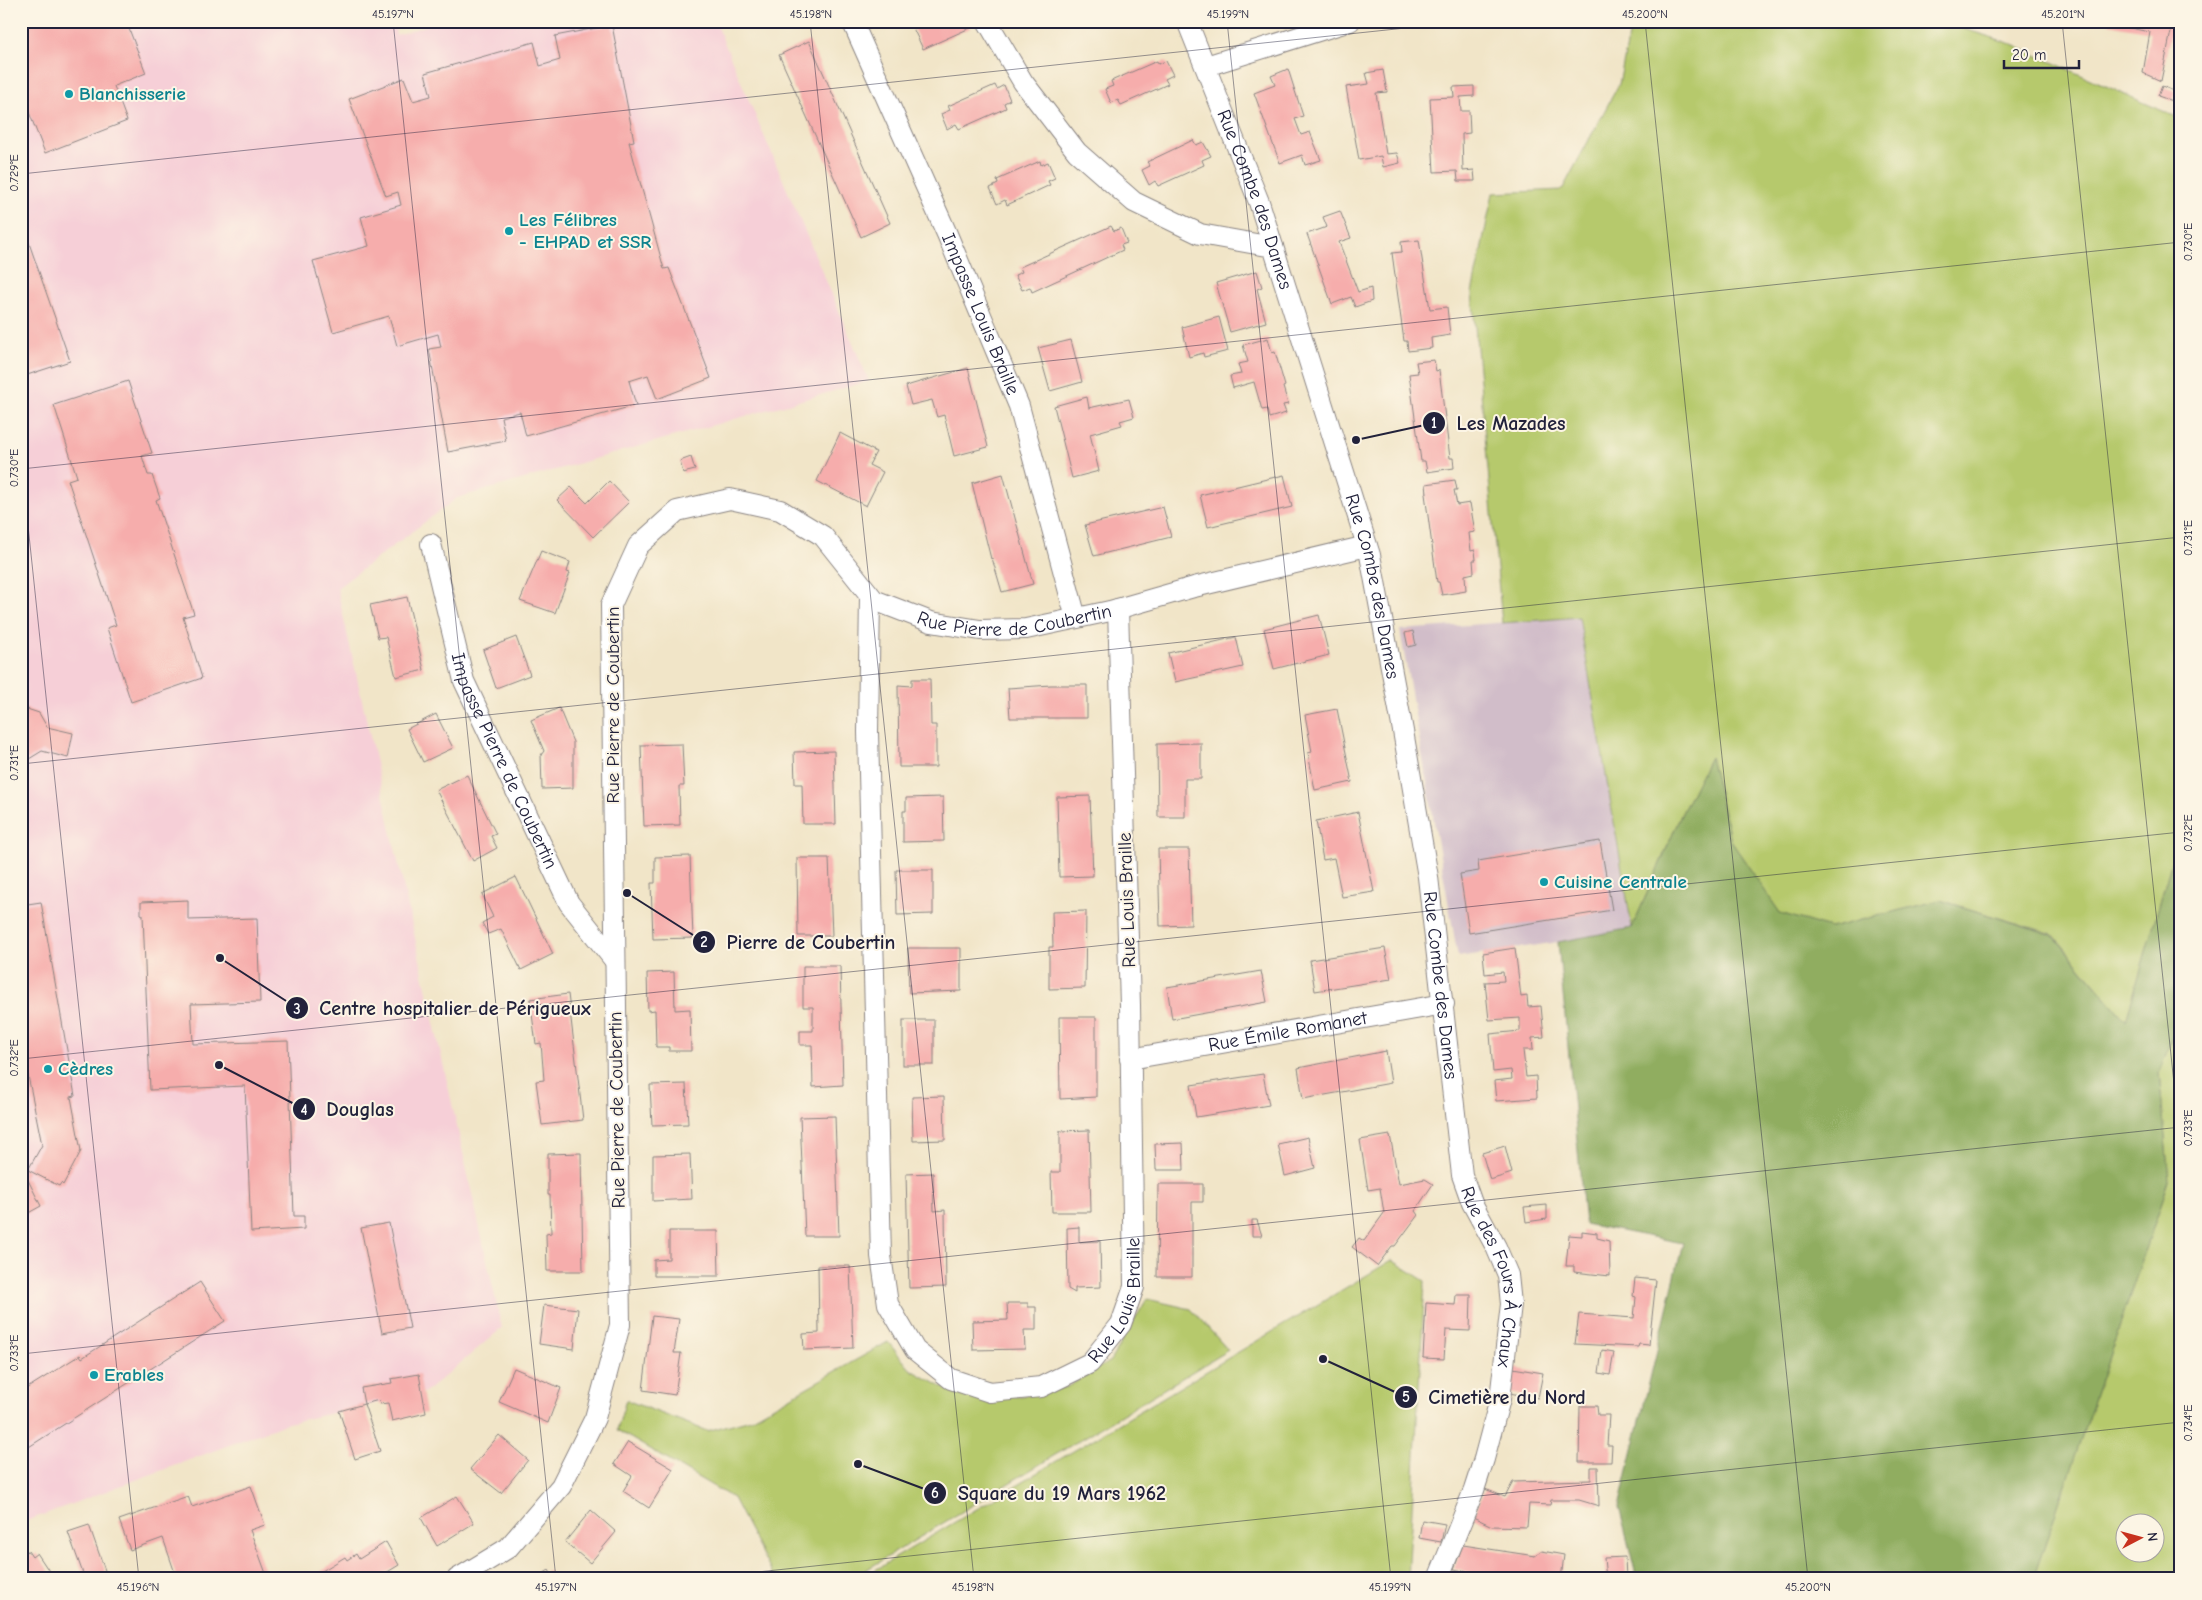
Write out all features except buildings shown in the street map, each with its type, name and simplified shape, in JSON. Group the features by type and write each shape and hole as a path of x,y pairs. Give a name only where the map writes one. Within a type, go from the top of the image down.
{"street":[{"name":"Impasse Louis Braille","path":"852,21 947,234 1019,406 1076,618"},
{"path":"987,21 1023,82 1077,152 1134,202 1200,234 1273,248"},
{"name":"Rue Combe des Dames","path":"1187,21 1257,197 1367,546 1403,731 1425,860 1444,1004 1462,1175"},
{"path":"1206,66 1350,21"},
{"name":"Rue Pierre de Coubertin","path":"457,1579 508,1548 561,1486 595,1418 620,1325 611,605 638,546 677,511 730,499 780,510 823,536 874,600 931,622 980,630 1026,629 1118,609 1194,587 1367,546"},
{"name":"Impasse Pierre de Coubertin","path":"431,544 464,681 569,902 615,961"},
{"name":"Rue Louis Braille","path":"870,596 868,732 881,1256 888,1304 916,1350 951,1379 990,1392 1041,1387 1090,1363 1121,1324 1134,1287 1118,609"},
{"name":"Rue Émile Romanet","path":"1130,1059 1444,1004"},
{"name":"Rue des Fours À Chaux","path":"1438,1579 1474,1490 1500,1399 1511,1304 1508,1275 1496,1247 1472,1203 1462,1175"}],"shaded area":[{"path":"21,21 394,21 396,35 442,21 715,21 869,381 457,498 337,588 502,1328 426,1392 288,1423 21,1523"},
{"path":"1579,617 1632,928 1558,942 1458,957 1400,630"}],"green space":[{"path":"1632,21 1939,21 2006,42 2181,119 2181,829 2126,1021 2053,934 1940,900 1830,928 1780,913 1731,841 1710,757 1681,815 1632,928 1579,617 1502,623 1472,293 1493,193 1562,190 1619,84"},
{"path":"1710,757 1731,841 1780,913 1830,928 1940,900 2053,935 2126,1021 2181,829 2181,1015 2159,1072 2169,1181 2033,1579 1637,1579 1619,1507 1683,1243 1585,1224 1558,942 1632,928 1681,815"},
{"path":"2181,1015 2181,1579 2033,1579 2169,1181 2159,1072"},
{"path":"1392,1260 1425,1281 1408,1579 860,1579"},
{"path":"1147,1299 1191,1309 1228,1350 851,1579 775,1579 733,1498 617,1430 626,1400 707,1431 751,1419 888,1342 910,1369 949,1391 1021,1396 1067,1387 1110,1361"}],"place":[{"name":"Blanchisserie","path":"69,94"},
{"name":"Les Félibres - EHPAD et SSR","path":"509,231"},
{"name":"Les Mazades","path":"1356,440"},
{"name":"Cuisine Centrale","path":"1544,882"},
{"name":"Pierre de Coubertin","path":"627,893"},
{"name":"Centre hospitalier de Périgueux","path":"220,958"},
{"name":"Douglas","path":"219,1065"},
{"name":"Cèdres","path":"48,1069"},
{"name":"Cimetière du Nord","path":"1323,1359"},
{"name":"Erables","path":"94,1375"},
{"name":"Square du 19 Mars 1962","path":"858,1464"}]}
